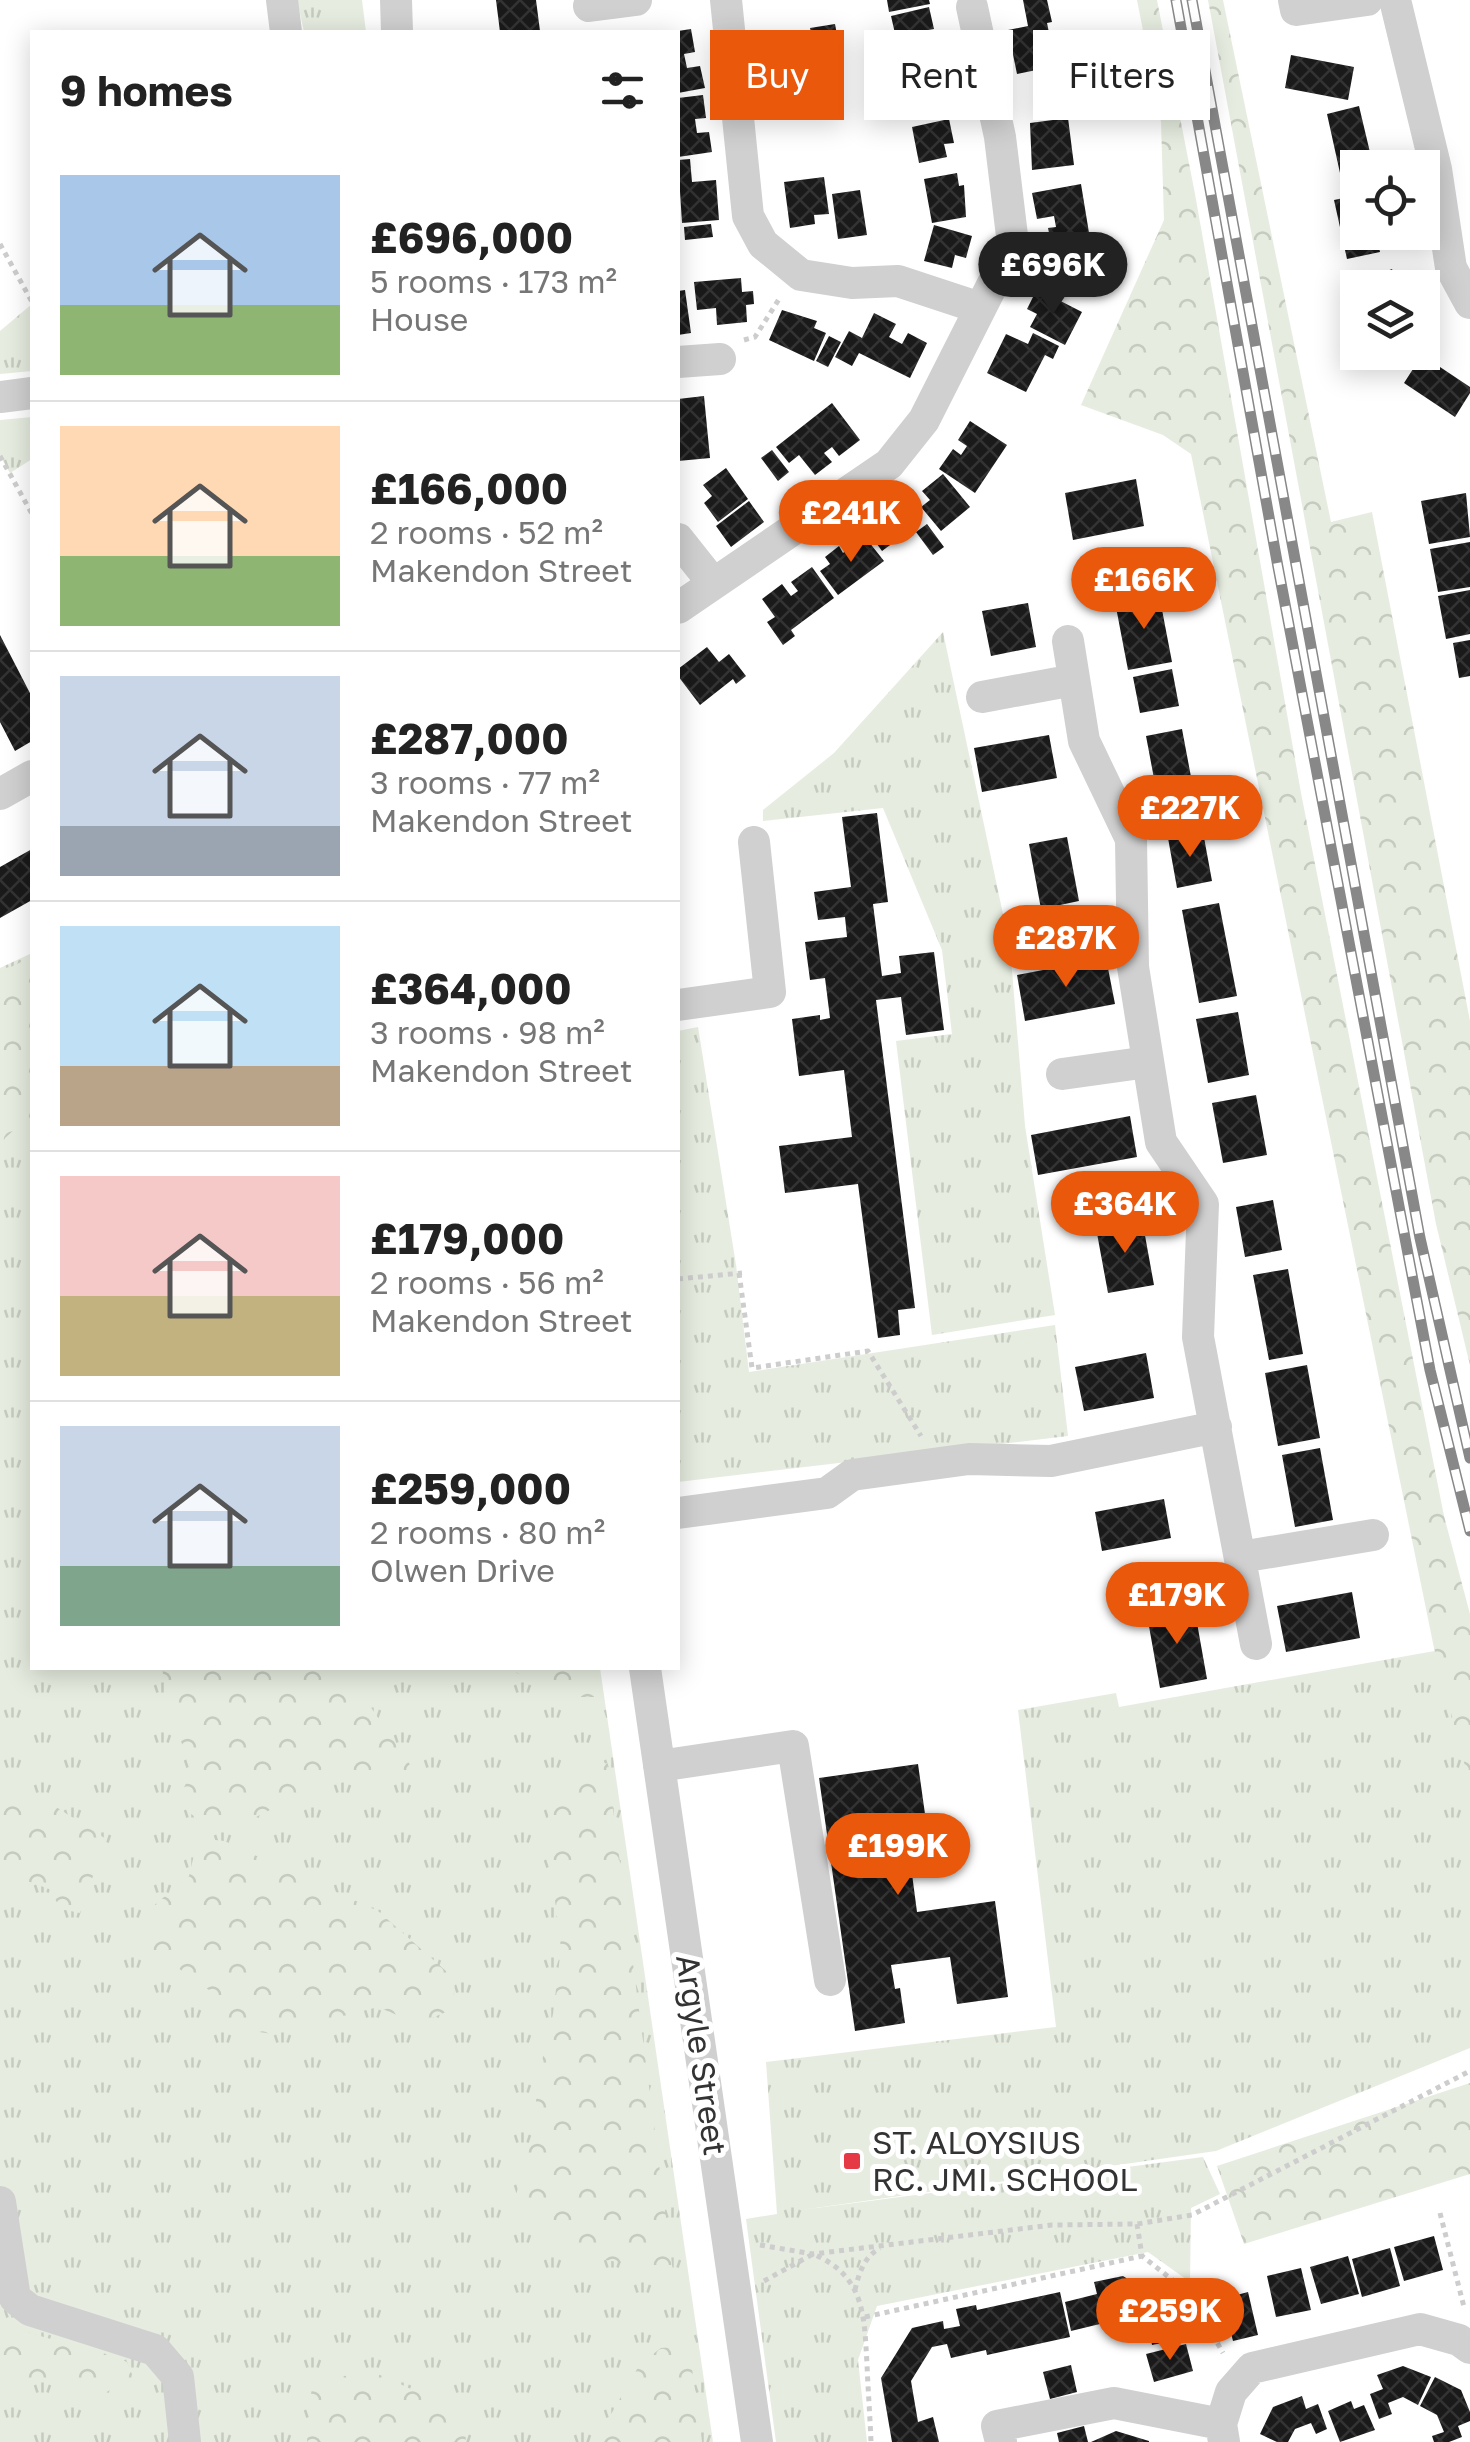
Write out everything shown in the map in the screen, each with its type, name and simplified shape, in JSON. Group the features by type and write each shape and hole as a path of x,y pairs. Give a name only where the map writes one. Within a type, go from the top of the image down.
{"street":[{"path":"282,0 286,30"},
{"path":"396,0 397,30"},
{"path":"589,13 636,0"},
{"path":"726,0 748,216 763,244 801,275 852,283 898,281 980,308"},
{"path":"1294,0 1296,10 1367,0"},
{"path":"1395,0 1436,168 1452,268 1470,303"},
{"path":"680,607 888,464 924,420 1013,244 1000,136 972,7"},
{"path":"680,362 720,358"},
{"path":"0,397 30,393"},
{"path":"680,541 713,583"},
{"path":"1068,641 1084,741 1131,840 1133,967 1161,1142 1203,1204 1198,1338 1256,1644"},
{"path":"982,697 1074,680"},
{"path":"0,794 30,777"},
{"path":"680,1005 770,992 754,842"},
{"path":"1062,1074 1148,1062"},
{"path":"680,1513 827,1493 852,1475 969,1458 1052,1461 1216,1427"},
{"path":"1241,1557 1373,1535"},
{"name":"Argyle Street","path":"645,1670 757,2442"},
{"path":"660,1766 793,1746 830,1980"},
{"path":"0,2202 15,2298 30,2310 156,2350 178,2377 184,2442"},
{"path":"1000,2442 997,2426 1114,2403 1222,2433 1231,2392 1252,2368 1420,2329 1465,2344"}],"path":[{"path":"0,244 30,298"},
{"path":"720,358 719,346 755,336 782,295"},
{"path":"0,456 30,510"},
{"path":"680,1279 740,1273 752,1368 868,1352 938,1463"},
{"path":"736,2296 812,2254 1052,2225 1137,2224 1192,2215 1470,2071"},
{"path":"1440,2213 1466,2317 1465,2344"},
{"path":"1137,2224 1142,2256 1189,2293 1240,2382"},
{"path":"728,2239 812,2254 833,2262 855,2290 865,2317 871,2442"},
{"path":"855,2290 858,2274 870,2253 883,2246"},
{"path":"865,2317 1142,2256"}],"green space":[{"path":"297,0 362,0 366,30 304,30"},
{"path":"1137,0 1157,0 1163,30 1143,30"},
{"path":"1208,0 1223,0 1331,522 1372,512 1470,1021 1470,1365 1436,1224"},
{"path":"1181,120 1301,793 1444,1516 1470,1614 1470,1785 1434,1648 1191,454 1163,435 1081,405 1164,220 1161,122"},
{"path":"30,306 30,371 0,374 0,331"},
{"path":"30,417 30,460 10,473 0,456 0,420"},
{"path":"943,632 1010,947 1025,1126 1055,1315 932,1335 896,1041 952,1034 942,950 883,808 763,821 763,810 834,753"},
{"path":"30,954 30,1670 600,1670 713,2442 0,2442 0,968"},
{"path":"30,958 30,1121 25,1120 5,1138 0,1148 0,972"},
{"path":"698,1027 749,1372 1055,1325 1068,1436 680,1482 680,1031"},
{"path":"1446,1649 1470,1746 1470,2048 1216,2151 801,2210 1203,2157 1220,2194 1191,2208 1190,2282 1148,2252 877,2306 858,2360 867,2442 776,2442 746,2219 777,2214 766,2062 1056,2027 1018,1710 1116,1693 1119,1707"},
{"path":"162,1670 345,1670 413,1769 308,1791 226,1832 196,1818 177,1802 191,1773"},
{"path":"514,1670 593,1670 598,1697 567,1697"},
{"path":"607,1763 673,2272 567,2253 516,2195 532,2137 561,1948 547,1837 550,1785 567,1771"},
{"path":"16,1788 53,1805 106,1839 80,1913 61,1909 49,1889 0,1871 0,1790"},
{"path":"198,1838 224,1841 378,1911 455,1979 453,2009 418,2024 378,2007 273,2034 230,2028 216,1995 143,1943 151,1908 189,1876"},
{"path":"1470,2083 1470,2174 1244,2244 1217,2166"},
{"path":"0,2321 127,2362 133,2377 96,2398 48,2381 0,2378"},
{"path":"689,2346 702,2442 595,2442 640,2364 661,2348"},
{"path":"369,2370 464,2413 466,2442 307,2442 312,2384"}],"building":[{"path":"496,0 536,0 540,30 500,30"},
{"path":"887,0 929,0 930,4 889,12"},
{"path":"1023,0 1047,0 1052,22 1047,23 1048,30 1033,30 1033,71 1017,74 1013,30 1008,30 1028,26"},
{"path":"929,7 934,29 894,30 891,16"},
{"path":"835,24 836,30 810,30"},
{"path":"691,29 695,52 684,54 687,68 700,66 705,88 680,93 680,31"},
{"path":"1291,55 1354,67 1348,100 1285,88"},
{"path":"703,95 706,118 695,119 697,133 709,132 712,152 680,157 680,98"},
{"path":"1359,106 1369,150 1340,150 1340,173 1327,114"},
{"path":"949,120 954,143 944,144 947,157 919,163 912,127"},
{"path":"1068,120 1074,165 1032,170 1030,123"},
{"path":"690,159 692,182 716,180 719,220 682,223 680,160"},
{"path":"957,173 959,186 964,185 966,217 932,223 924,179"},
{"path":"824,177 829,214 814,215 815,224 790,228 784,182"},
{"path":"1081,184 1091,245 1053,252 1048,228 1056,227 1054,216 1037,219 1032,193"},
{"path":"860,190 867,235 838,239 832,194"},
{"path":"1340,199 1340,227 1334,200"},
{"path":"711,224 713,237 685,240 684,227"},
{"path":"934,225 972,236 966,258 955,255 952,268 924,261"},
{"path":"1345,250 1380,250 1380,252 1347,259"},
{"path":"1049,252 1090,264 1081,297 1056,290 1059,278 1043,274"},
{"path":"741,278 742,292 753,291 754,304 746,305 747,322 717,325 716,308 697,310 694,282"},
{"path":"1037,289 1082,312 1065,345 1030,327 1037,314 1027,309"},
{"path":"685,290 691,333 680,335 680,291"},
{"path":"782,310 817,321 814,328 826,333 814,361 769,340"},
{"path":"874,313 896,324 889,337 902,344 908,333 927,343 910,378 859,353 852,366 835,357 849,331 862,338"},
{"path":"1033,333 1059,346 1053,359 1045,355 1026,392 987,373 1006,334 1028,344"},
{"path":"829,336 841,342 828,367 816,361"},
{"path":"1440,367 1470,387 1470,393 1455,417 1404,383 1412,370"},
{"path":"704,396 710,458 680,461 680,399"},
{"path":"832,403 860,440 839,456 832,447 824,453 832,462 815,475 799,455 789,463 776,447"},
{"path":"970,421 1007,445 975,493 939,469 953,449 961,455 967,446 958,440"},
{"path":"772,450 789,472 778,481 761,458"},
{"path":"726,468 748,499 718,522 704,503 712,496 703,485"},
{"path":"943,474 970,507 941,531 921,507 930,500 922,491"},
{"path":"1136,479 1144,526 1073,540 1065,493"},
{"path":"1466,493 1470,537 1429,544 1421,501"},
{"path":"749,501 764,522 731,547 716,526"},
{"path":"897,505 913,528 882,551 866,529 876,521 871,515 882,507 886,513"},
{"path":"927,524 944,547 933,555 916,532"},
{"path":"865,537 884,561 838,595 820,571 830,564 825,557 839,546 843,553"},
{"path":"1470,542 1470,587 1438,592 1430,549"},
{"path":"812,567 834,598 791,630 795,636 783,645 767,622 775,617 762,599 782,584 791,596 798,591 791,582"},
{"path":"1470,590 1470,634 1446,639 1438,596"},
{"path":"1159,594 1172,662 1128,670 1115,602"},
{"path":"1028,603 1036,647 991,656 982,611"},
{"path":"0,635 30,693 30,742 15,751 0,722"},
{"path":"1470,640 1470,676 1459,678 1453,643"},
{"path":"707,647 719,662 729,654 746,676 736,684 733,679 700,705 680,679 680,667"},
{"path":"1172,669 1179,706 1140,713 1133,677"},
{"path":"1182,729 1198,814 1162,821 1146,736"},
{"path":"1049,735 1057,778 982,792 974,748"},
{"path":"877,813 888,902 873,904 882,976 901,973 899,956 934,952 944,1030 906,1035 901,997 876,1000 915,1308 898,1310 900,1335 878,1338 858,1184 785,1193 779,1146 852,1137 844,1070 799,1076 792,1019 820,1015 820,1020 830,1018 825,978 810,980 805,942 847,937 845,917 818,920 814,892 851,887 842,817"},
{"path":"1203,832 1212,881 1177,888 1168,838"},
{"path":"1067,837 1079,901 1041,909 1029,844"},
{"path":"30,850 30,901 0,918 0,867"},
{"path":"1219,903 1237,996 1199,1003 1182,910"},
{"path":"1106,958 1115,1004 1025,1021 1017,975"},
{"path":"1238,1012 1249,1075 1208,1083 1196,1019"},
{"path":"1256,1095 1267,1155 1223,1163 1212,1103"},
{"path":"1130,1116 1137,1157 1038,1175 1031,1135"},
{"path":"1273,1200 1282,1250 1245,1257 1236,1207"},
{"path":"1142,1219 1154,1285 1108,1293 1096,1228"},
{"path":"1288,1269 1303,1354 1269,1360 1253,1275"},
{"path":"1146,1353 1154,1398 1084,1411 1075,1367"},
{"path":"1307,1365 1320,1438 1278,1446 1265,1373"},
{"path":"1320,1448 1333,1520 1295,1527 1282,1455"},
{"path":"1164,1499 1171,1538 1102,1551 1095,1512"},
{"path":"1352,1592 1360,1638 1286,1652 1277,1606"},
{"path":"1194,1606 1207,1679 1160,1688 1147,1615"},
{"path":"918,1764 933,1871 912,1874 917,1912 995,1901 1008,1997 957,2004 950,1957 891,1965 895,1989 900,1988 905,2023 855,2031 819,1778"},
{"path":"1434,2236 1443,2270 1404,2281 1394,2247"},
{"path":"1390,2248 1400,2286 1362,2297 1352,2259"},
{"path":"1348,2256 1359,2294 1321,2304 1310,2267"},
{"path":"1301,2268 1311,2310 1276,2317 1267,2276"},
{"path":"1123,2276 1176,2310 1182,2339 1152,2345 1149,2328 1134,2318 1145,2298 1133,2317 1118,2307 1101,2311 1104,2323 1071,2331 1065,2302 1097,2294 1094,2282"},
{"path":"1060,2292 1070,2337 987,2355 986,2350 951,2358 947,2344 932,2347 911,2381 918,2422 933,2417 939,2442 892,2442 881,2378 912,2328 943,2321 944,2329 960,2326 956,2309 976,2305 977,2310"},
{"path":"1248,2292 1258,2335 1233,2341 1222,2299"},
{"path":"1186,2344 1193,2371 1154,2382 1146,2354"},
{"path":"1071,2365 1077,2392 1050,2399 1043,2372"},
{"path":"1403,2366 1431,2377 1418,2405 1403,2397 1388,2403 1392,2414 1379,2419 1370,2394 1383,2389 1377,2375"},
{"path":"1435,2377 1461,2390 1470,2412 1470,2421 1458,2426 1462,2437 1449,2442 1434,2442 1432,2436 1444,2432 1437,2415 1420,2406"},
{"path":"1302,2396 1306,2409 1318,2404 1327,2429 1316,2434 1311,2423 1295,2429 1288,2442 1277,2442 1260,2434 1273,2407"},
{"path":"1351,2401 1354,2409 1364,2405 1375,2430 1340,2442 1328,2411"},
{"path":"1084,2426 1088,2442 1059,2442 1057,2433"},
{"path":"1116,2431 1149,2441 1149,2442 1091,2442"}],"railway":[{"path":"1176,0 1278,567 1430,1370 1470,1531"},
{"path":"1192,0 1420,1238 1470,1458"}],"place":[{"name":"ST. ALOYSIUS RC. JMI. SCHOOL","path":"852,2161"}]}
